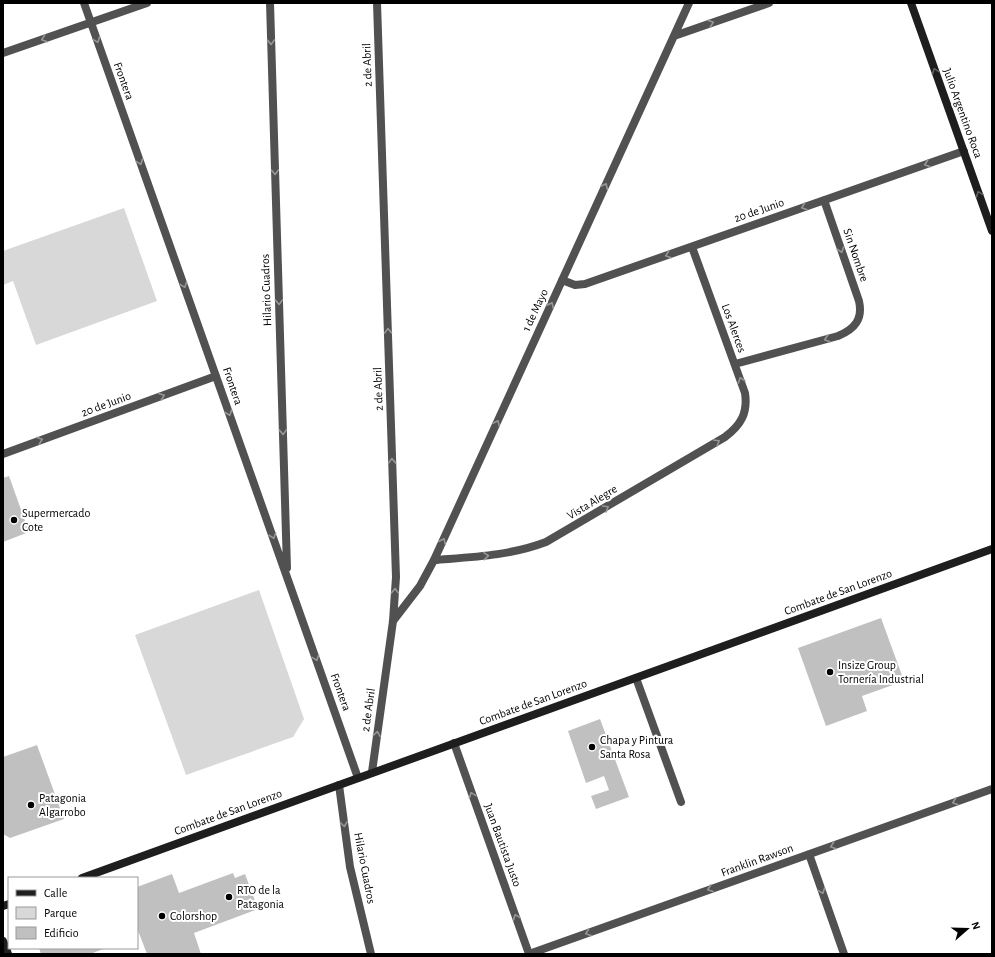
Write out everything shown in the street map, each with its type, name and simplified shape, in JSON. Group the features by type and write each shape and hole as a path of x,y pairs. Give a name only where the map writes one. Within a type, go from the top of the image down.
{"main road":[{"name":"Julio Argentino Roca","path":"911,3 992,230"},
{"name":"Combate de San Lorenzo","path":"85,877 992,549"},
{"path":"3,941 8,954"}],"street":[{"name":"Frontera","path":"84,3 358,778"},
{"path":"3,53 147,3"},
{"name":"Hilario Cuadros","path":"270,3 287,577"},
{"name":"2 de Abril","path":"372,772 392,621 396,577 377,3"},
{"name":"1 de Mayo","path":"392,621 420,586 434,560 689,3"},
{"path":"674,36 769,3"},
{"name":"20 de Junio","path":"562,280 571,284 582,285 964,151"},
{"name":"Sin Nombre","path":"735,364 846,333 852,329 859,319 859,301 824,200"},
{"name":"Los Alerces","path":"692,247 745,393 746,411 743,418"},
{"name":"20 de Junio","path":"3,454 216,376"},
{"name":"Vista Alegre","path":"434,560 498,555 525,549 546,542 725,437 739,425 743,418"},
{"path":"636,678 681,802"},
{"name":"Juan Bautista Justo","path":"454,743 529,954"},
{"name":"Hilario Cuadros","path":"339,785 350,867 371,954"},
{"name":"Franklin Rawson","path":"529,954 992,790"},
{"path":"809,854 844,954"}],"green space":[{"path":"124,208 157,301 36,345 13,281 3,285 3,251"},
{"path":"259,590 304,719 293,737 186,775 135,635"}],"building":[{"name":"Supermercado Cote","path":"9,476 29,532 3,542 3,478"},
{"path":"881,618 904,681 862,696 867,711 826,726 798,648"},
{"name":"Chapa y Pintura Santa Rosa","path":"600,719 629,797 596,809 591,796 609,790 604,776 586,783 568,731"},
{"name":"Patagonia Algarrobo","path":"37,745 64,819 10,838 3,834 3,757"},
{"path":"233,873 235,878 245,874 258,909 194,933 201,954 147,954 138,931 138,887 172,874 179,893"},
{"path":"39,949 103,949 90,954 41,954"}],"place":[{"name":"Supermercado Cote","path":"14,520"},
{"name":"Insize Group Tornería Industrial","path":"830,672"},
{"name":"Chapa y Pintura Santa Rosa","path":"592,747"},
{"name":"Patagonia Algarrobo","path":"31,805"},
{"name":"RTO de la Patagonia","path":"229,897"},
{"name":"Colorshop","path":"162,916"}]}
